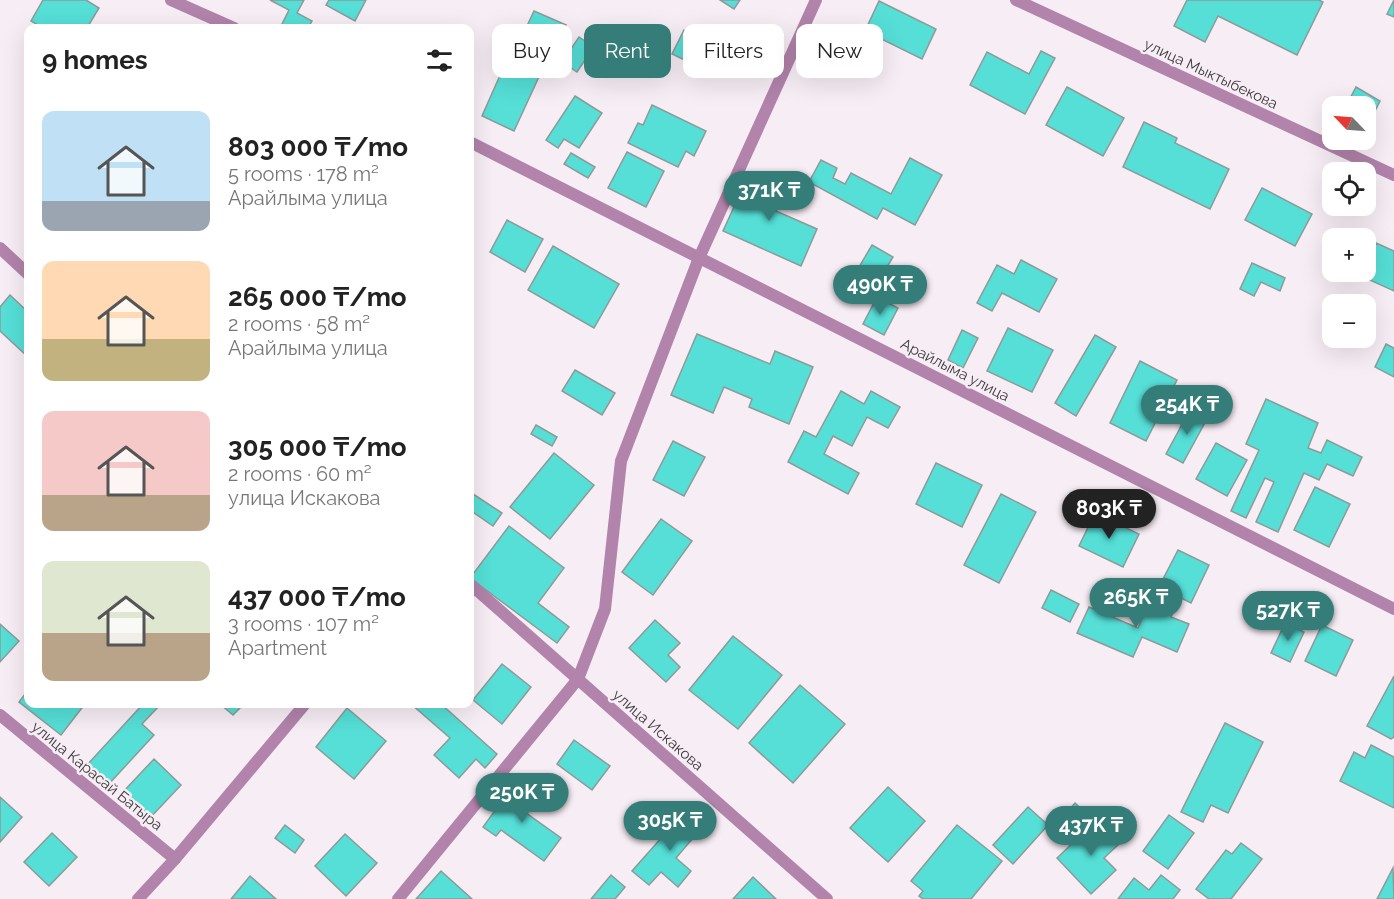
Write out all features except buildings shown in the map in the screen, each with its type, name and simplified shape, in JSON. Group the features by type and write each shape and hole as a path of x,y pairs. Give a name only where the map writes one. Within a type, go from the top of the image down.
{"street":[{"path":"171,0 225,24"},
{"path":"398,899 578,679 605,609 621,461 699,258 816,0"},
{"name":"улица Мыктыбекова","path":"1016,0 1394,175"},
{"name":"Арайлыма улица","path":"474,144 1394,609"},
{"path":"0,248 24,270"},
{"name":"улица Искакова","path":"474,588 827,899"},
{"path":"138,899 175,859 302,708"},
{"name":"улица Карасай Батыра","path":"0,715 175,859"}]}
